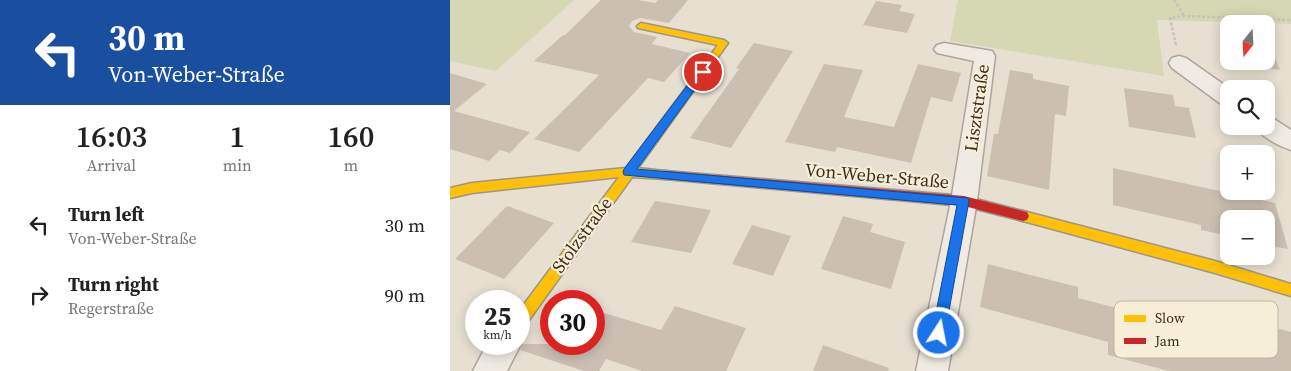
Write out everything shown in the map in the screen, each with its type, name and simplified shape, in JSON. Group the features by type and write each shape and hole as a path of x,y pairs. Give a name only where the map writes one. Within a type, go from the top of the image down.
{"street":[{"name":"Stolzstraße","path":"530,307 724,43 641,26"},
{"name":"Lisztstraße","path":"944,49 985,56 964,201"},
{"path":"1179,63 1220,93"},
{"path":"1275,130 1291,141"},
{"name":"Von-Weber-Straße","path":"450,193 472,188 628,172 964,201 1215,267 1291,290"},
{"path":"932,371 964,201"},
{"path":"489,371 498,355"}],"path":[{"path":"1174,0 1184,16"},
{"path":"1179,63 1170,18 1184,16 1291,20"}],"green space":[{"path":"450,0 574,0 496,71 450,61"},
{"path":"958,0 1291,0 1291,24 1275,24 1275,15 1220,15 1220,22 1157,20 1164,76 950,41"}],"building":[{"path":"601,0 638,0 655,3 658,0 688,0 669,23 640,18 632,21 629,26 634,32 657,37 652,44 690,53 664,82 648,78 579,152 534,139 599,75 534,61 565,35"},
{"path":"876,1 902,5 899,11 915,14 907,33 863,25"},
{"path":"754,43 793,51 731,148 690,138 739,69 736,68"},
{"path":"1275,58 1280,70 1275,69"},
{"path":"824,64 863,70 844,117 894,127 918,64 961,73 952,102 931,97 911,163 837,147 835,152 785,142"},
{"path":"1010,70 1033,74 1033,79 1069,86 1066,116 1055,114 1049,190 987,176 994,134 998,134"},
{"path":"450,73 487,84 454,111 530,132 510,153 500,150 489,161 450,149"},
{"path":"1124,88 1173,95 1175,106 1189,108 1196,138 1129,127"},
{"path":"1113,168 1220,191 1220,200 1261,200 1275,203 1288,249 1275,247 1275,210 1220,210 1220,234 1201,230 1201,225 1113,205"},
{"path":"655,201 711,210 691,253 631,242"},
{"path":"507,206 554,223 504,279 455,259"},
{"path":"843,216 873,224 870,232 905,242 891,289 821,269"},
{"path":"752,225 791,236 773,276 732,264"},
{"path":"988,264 1078,287 1078,298 1114,307 1114,357 1108,355 1108,342 980,307"},
{"path":"675,306 746,328 726,371 642,371 606,359 599,371 584,371 530,353 530,344 540,344 540,355 605,355 605,313 661,330"},
{"path":"1278,329 1291,332 1291,371 1169,371 1119,358 1278,358"},
{"path":"823,345 889,368 888,371 813,371"}],"traffic: slow":[{"path":"530,307 724,43 641,26"},
{"path":"450,193 472,188 628,172 665,175"},
{"path":"1023,216 1215,267 1291,290"}],"traffic: jam":[{"path":"665,175 964,201 1023,216"}],"route":[{"path":"703,72 628,172 964,201 939,333"}]}
